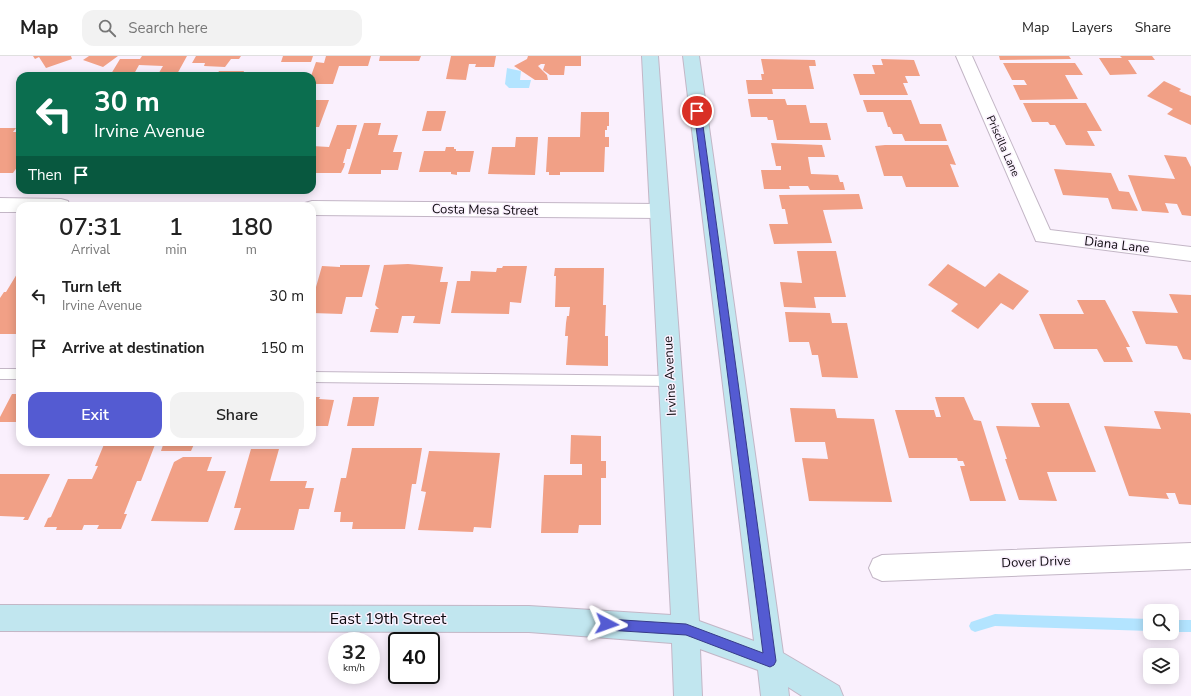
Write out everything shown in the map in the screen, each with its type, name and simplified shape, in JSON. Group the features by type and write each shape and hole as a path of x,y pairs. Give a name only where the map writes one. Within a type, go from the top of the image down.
{"main road":[{"name":"Irvine Avenue","path":"650,56 659,211 666,292 686,630 688,696"},
{"path":"691,56 775,696"},
{"name":"East 19th Street","path":"0,618 529,619 686,630 770,661"},
{"path":"770,661 829,696"}],"street":[{"name":"Priscilla Lane","path":"964,56 1043,236"},
{"path":"0,206 16,206"},
{"name":"Costa Mesa Street","path":"316,208 659,211"},
{"name":"Diana Lane","path":"1043,236 1191,254"},
{"name":"Dover Drive","path":"882,568 1191,556"}],"lane":[{"path":"0,374 16,374"},
{"path":"316,377 671,381"}],"water":[{"path":"507,68 521,71 520,80 531,80 529,88 509,88 505,84"}],"building":[{"path":"33,56 71,56 72,59 46,68 39,57 35,59"},
{"path":"89,56 118,56 103,67 83,60"},
{"path":"142,56 187,56 178,72 159,72 163,66 139,65 135,72 112,72 120,59 140,59"},
{"path":"196,56 241,56 239,59 231,59 225,67 204,66 205,63 192,63"},
{"path":"283,56 313,56 311,62 281,62"},
{"path":"326,56 371,56 368,66 339,66 333,84 316,84 316,72 312,72 316,62 324,63"},
{"path":"380,56 421,56 419,61 379,61"},
{"path":"451,56 496,56 494,67 475,67 476,64 469,64 466,80 446,79"},
{"path":"528,56 581,56 581,66 565,66 564,75 550,75 543,70 545,64 541,64 538,66 547,75 548,80 535,80 514,66 527,59"},
{"path":"999,56 1069,56 1071,59 1000,60"},
{"path":"1120,56 1152,56 1155,60 1128,60 1137,74 1110,75 1099,58 1122,58"},
{"path":"761,59 815,60 816,66 809,66 814,89 772,89 773,94 748,94 746,80 762,80 761,74 764,74"},
{"path":"881,59 914,60 920,76 905,76 908,83 903,83 908,95 860,95 853,74 875,74 872,65 883,65"},
{"path":"1003,63 1075,63 1083,75 1065,75 1078,99 1020,100 1013,85 1027,85 1024,80 1012,80"},
{"path":"219,71 244,71 244,72"},
{"path":"1164,81 1181,89 1179,91 1191,96 1191,125 1167,114 1173,109 1147,96"},
{"path":"748,99 785,99 787,105 806,105 810,123 827,123 831,140 777,140 773,120 768,120 767,117 751,117"},
{"path":"316,100 329,100 319,127 316,127"},
{"path":"863,100 911,100 920,124 941,124 947,141 905,141 902,134 893,134 890,127 888,127 883,112 867,112"},
{"path":"1023,103 1086,103 1102,131 1087,131 1095,146 1066,145 1055,125 1050,125 1048,122 1032,122"},
{"path":"427,111 446,111 441,131 422,131"},
{"path":"581,112 609,112 609,126 607,126 607,130 605,130 605,137 609,137 609,147 605,147 604,172 560,172 560,175 549,175 549,172 546,172 548,137 580,137"},
{"path":"364,123 381,123 378,135 398,135 393,152 402,152 398,170 381,170 381,174 348,174"},
{"path":"337,125 357,125 350,149 347,149 343,163 345,163 344,167 341,173 316,173 316,146 329,147"},
{"path":"0,128 16,128 13,132 16,132 16,169 13,173 0,173"},
{"path":"516,137 538,137 535,175 488,174 492,147 515,147"},
{"path":"771,143 822,145 825,157 808,157 811,174 838,175 840,182 843,182 845,190 810,190 808,186 789,186 790,189 764,189 761,170 781,170 781,166 776,166"},
{"path":"948,145 956,165 950,164 959,187 906,187 902,176 884,176 875,146"},
{"path":"446,147 454,147 456,151 474,151 470,172 457,172 457,175 451,174 451,172 419,172 424,151 445,151"},
{"path":"1164,155 1186,157 1191,167 1191,216 1182,215 1177,204 1165,203 1169,213 1142,211 1128,175 1175,179"},
{"path":"1054,169 1111,173 1119,191 1129,192 1138,211 1112,209 1108,198 1063,195"},
{"path":"859,194 863,209 823,210 832,243 774,244 769,224 788,224 785,209 782,209 779,195"},
{"path":"797,251 836,251 846,297 814,297 816,308 784,307 780,282 802,283"},
{"path":"408,264 443,267 440,282 448,282 440,324 413,323 415,316 402,316 398,333 370,332 376,309 379,309 375,305 384,265"},
{"path":"948,264 985,287 999,273 1029,291 1013,310 1001,303 978,329 951,311 958,304 928,285"},
{"path":"340,265 370,265 362,297 346,297 342,314 316,313 316,287 322,266 340,267"},
{"path":"503,266 527,266 521,303 510,302 509,314 451,313 457,281 470,281 471,271 496,272 497,268 502,268"},
{"path":"555,268 604,268 603,305 606,305 605,336 608,336 608,366 566,365 568,336 565,336 567,316 569,316 570,307 555,307"},
{"path":"16,276 16,334 0,334 0,298 4,292 6,292"},
{"path":"1169,294 1191,295 1191,360 1183,359 1177,346 1146,344 1132,311 1178,313"},
{"path":"1077,300 1105,300 1130,347 1126,347 1133,362 1104,362 1097,349 1054,349 1039,314 1084,314"},
{"path":"785,312 830,313 832,323 847,323 858,378 822,377 818,355 812,355 809,342 789,342"},
{"path":"12,394 16,394 16,422 0,422 0,417"},
{"path":"316,397 320,397 319,399 334,400 328,426 316,426"},
{"path":"353,397 379,397 374,426 347,426"},
{"path":"935,397 964,397 974,420 981,421 1006,501 970,501 960,466 965,466 963,461 958,461 957,458 909,458 895,410 934,410 936,417 941,417"},
{"path":"1031,403 1069,403 1096,472 1047,472 1057,501 1019,500 1005,459 1007,459 996,426 1040,427"},
{"path":"790,408 835,409 837,418 874,419 892,502 809,501 802,458 828,459 825,442 795,442"},
{"path":"1154,411 1190,413 1191,415 1191,505 1179,504 1175,493 1166,493 1169,499 1129,496 1104,426 1161,429"},
{"path":"571,435 601,436 601,461 606,461 606,478 601,478 601,525 579,525 578,533 541,533 544,475 582,475 582,464 570,464"},
{"path":"103,446 154,446 141,481 137,481 124,514 127,514 121,529 97,529 99,525 84,525 82,530 56,530 57,527 44,527 48,518 51,517 68,479 92,479 98,466 95,466"},
{"path":"163,446 193,446 191,451 161,451"},
{"path":"352,448 422,448 416,484 412,484 405,529 352,529 353,522 340,522 341,512 334,512 341,478 346,478"},
{"path":"251,449 279,449 270,481 307,481 305,488 314,488 309,509 299,509 294,530 234,530 241,508 234,508"},
{"path":"429,451 500,453 491,528 474,527 473,532 418,530 426,492 421,491"},
{"path":"183,457 212,457 207,471 226,471 208,522 151,521 174,462"},
{"path":"0,474 50,474 28,520 23,520 25,517 0,516"}],"waterway":[{"path":"975,626 995,620 1143,625"},
{"path":"1179,626 1191,626"}],"route":[{"path":"607,624 686,630 770,661 697,111"}]}
